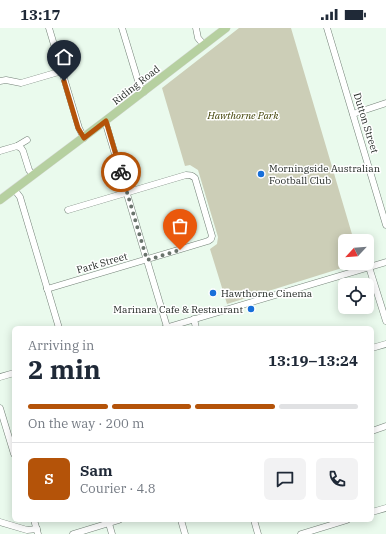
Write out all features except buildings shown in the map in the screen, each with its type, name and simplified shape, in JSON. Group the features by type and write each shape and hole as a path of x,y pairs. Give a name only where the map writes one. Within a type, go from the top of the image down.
{"main road":[{"name":"Riding Road","path":"0,200 84,138 226,28"}],"street":[{"path":"49,28 78,128 84,138"},
{"path":"122,28 139,84 144,92"},
{"path":"196,28 198,38 204,45"},
{"name":"Dutton Street","path":"327,28 386,225"},
{"path":"0,81 6,80 21,83 62,72"},
{"path":"353,114 386,104"},
{"path":"106,121 165,326"},
{"path":"0,151 17,146 26,140"},
{"path":"17,146 23,151 29,170 33,175"},
{"name":"Park Street","path":"47,289 147,260 211,239 212,236 195,178 192,175 186,175 127,192"},
{"path":"14,190 20,198 58,326"},
{"path":"68,210 127,192"},
{"path":"374,266 386,262"},
{"path":"172,326 359,270"},
{"path":"370,270 386,321"},
{"path":"194,319 196,326"},
{"path":"374,347 386,344"},
{"path":"0,377 12,374"},
{"path":"0,408 12,447"},
{"path":"374,429 386,426"},
{"path":"374,511 386,508"},
{"path":"0,522 27,530 38,531"},
{"path":"73,534 108,522 112,534"},
{"path":"182,522 185,534"},
{"path":"255,522 258,534"},
{"path":"301,534 340,522"}],"green space":[{"name":"Hawthorne Park","path":"239,28 291,28 352,234 338,234 338,269 227,304 210,249 217,244 218,237 198,170 190,165 185,166 162,88"}],"way so far":[{"path":"121,172 147,260 180,250"}],"place":[{"name":"Morningside Australian Football Club","path":"261,174"},
{"name":"Hawthorne Cinema","path":"213,293"},
{"name":"Marinara Cafe & Restaurant","path":"251,309"}],"route":[{"path":"64,81 78,128 84,138 106,121 121,172"}]}
